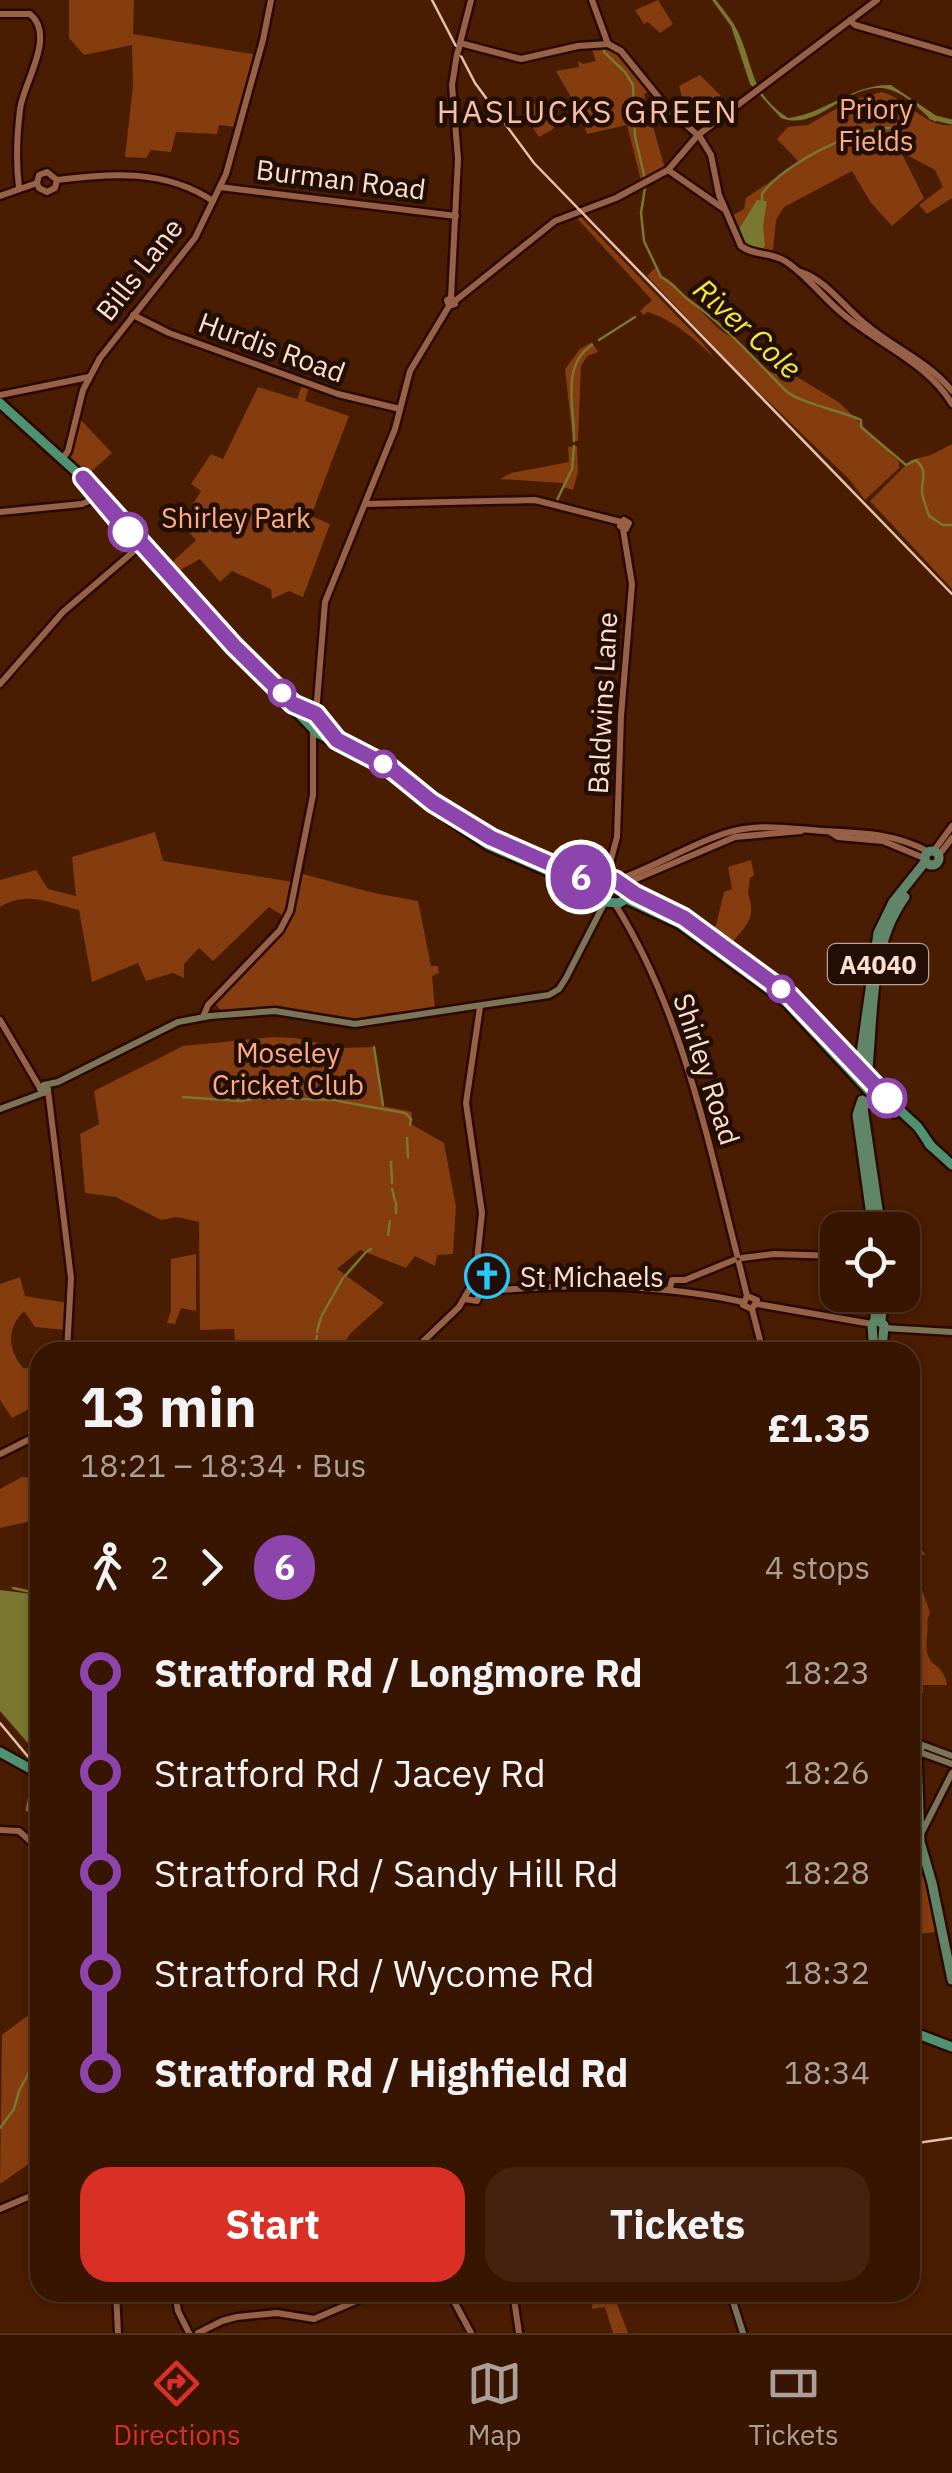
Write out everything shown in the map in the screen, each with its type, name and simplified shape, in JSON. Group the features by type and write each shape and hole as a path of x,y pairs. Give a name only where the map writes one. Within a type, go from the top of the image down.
{"highway":[{"path":"0,399 83,478 193,602 294,707 318,739 387,770 489,842 536,863 626,892 741,964 861,1068 874,1092 952,1164"},
{"path":"83,478 141,544"},
{"path":"294,707 312,710 337,740 389,767 449,817"},
{"path":"602,882 597,898 610,903 626,892"},
{"path":"0,1752 30,1769"},
{"path":"920,2035 952,2047"}],"main road":[{"path":"931,857 952,866"},
{"name":"A4040","path":"861,1068 874,973 886,922 931,857"},
{"path":"0,1109 204,1013 279,1012 354,1024 555,993 610,903"},
{"path":"874,1092 860,1102 876,1212"},
{"path":"874,1204 874,1212"},
{"path":"877,1312 878,1342"},
{"path":"878,1326 881,1312"},
{"path":"878,1326 952,1332"},
{"path":"920,1746 952,1756"},
{"path":"920,1748 952,1764"},
{"path":"920,1838 952,1773"},
{"path":"920,1861 952,1980"},
{"path":"733,2302 742,2333"}],"street":[{"name":"Bills Lane","path":"62,458 68,451 84,390 104,351 191,243 220,188 232,158 271,0"},
{"path":"452,301 457,148 452,85 470,0"},
{"path":"592,0 603,44"},
{"path":"312,728 324,605 395,429 415,360 452,301 555,221 616,198 668,170 698,135 878,0"},
{"path":"0,14 30,14 34,18 38,58 20,109 19,188"},
{"path":"850,20 855,25 952,53"},
{"path":"459,49 521,59 603,44 621,51 669,110 698,135 711,155 716,186 743,248 780,258 817,279 940,386 952,404"},
{"path":"668,170 725,210"},
{"path":"56,180 54,188 47,192 37,183 39,175 46,172 56,180 146,176 179,184 213,201"},
{"path":"0,196 37,183"},
{"name":"Burman Road","path":"220,188 456,216"},
{"name":"Hurdis Road","path":"133,314 169,334 338,394 400,409"},
{"path":"897,349 938,375 952,391"},
{"path":"0,399 12,392 89,378"},
{"path":"0,512 82,504 98,498"},
{"name":"Baldwins Lane","path":"365,504 536,500 622,526 632,584 621,716 618,838 602,882"},
{"path":"0,684 64,612 141,544"},
{"path":"204,1013 280,930 290,911 313,796 318,739 324,730 312,710"},
{"path":"931,857 952,826"},
{"path":"602,882 744,834 785,830 831,832 883,841 931,857"},
{"path":"931,857 952,838"},
{"path":"626,892 629,882 697,849"},
{"name":"Shirley Road","path":"610,903 642,951 682,1056 700,1110 745,1299"},
{"path":"422,1342 465,1299 477,1301 482,1225 466,1103 480,1007"},
{"path":"0,1020 44,1090 71,1278 67,1342"},
{"path":"673,1284 738,1259 774,1254 820,1255"},
{"path":"476,1289 673,1284 745,1299 754,1297 761,1342"},
{"path":"754,1307 878,1326"},
{"path":"0,1454 30,1439"},
{"path":"0,1830 16,1830 30,1840"},
{"path":"0,2209 30,2196"},
{"path":"116,2302 118,2333"},
{"path":"176,2302 189,2333"},
{"path":"198,2333 237,2317 277,2313 314,2319 353,2302"},
{"path":"454,2302 471,2333"},
{"path":"514,2302 519,2333"}],"green space":[{"path":"69,0 134,0 133,34 258,55 236,127 219,125 217,134 176,132 171,152 151,150 146,158 125,157 133,86 132,45 84,55 69,38"},
{"path":"658,0 673,24 660,33 648,22 644,24 635,10"},
{"path":"607,46 618,51 651,88 644,95 665,169 641,181 627,125 587,134 556,71 579,67 578,61 596,61 591,47"},
{"path":"700,75 723,98 686,112 679,86"},
{"name":"Priory Fields","path":"881,92 933,122 952,125 952,198 927,214 919,205 943,187 935,170 901,152 924,198 892,226 871,203 852,171 784,207 776,220 773,249 768,253 750,251 731,216 744,209 746,198 799,162 777,139 788,127 808,125 850,101"},
{"path":"542,98 556,122 553,129 539,137 523,112"},
{"path":"578,214 715,359 676,326 648,312 643,315 640,311 652,300 574,215"},
{"path":"655,268 661,278 672,283 720,330 739,342 759,365 772,373 794,375 840,403 899,462 899,468 865,500 849,479 745,379 647,276"},
{"path":"592,342 598,352 587,356 581,366 578,441 573,441 565,369 580,349"},
{"name":"Shirley Park","path":"302,385 309,387 305,401 349,416 311,516 330,524 303,597 289,591 272,599 271,589 232,571 220,582 200,559 173,574 167,567 196,540 181,524 201,491 191,484 211,454 223,459 258,387 297,399"},
{"path":"80,419 112,453 86,476 70,460"},
{"path":"952,444 952,589 870,501 911,460"},
{"path":"577,446 578,472 573,490 563,487 563,483 500,479 511,473 569,462 568,447"},
{"path":"155,832 163,861 293,882 285,917 269,907 213,961 199,948 184,964 184,978 173,973 146,981 138,963 92,982 79,910 30,899 0,907 0,880 36,870 48,889 76,896 72,857"},
{"path":"751,860 754,875 748,894 750,917 729,947 711,933 724,892 732,889 728,867"},
{"path":"299,873 418,901 431,966 438,966 439,973 432,976 435,1010 344,1021 275,1008 221,1011 214,1002 284,930 295,904"},
{"name":"Moseley Cricket Club","path":"273,1037 340,1048 374,1047 383,1106 412,1112 411,1124 444,1143 456,1207 453,1254 437,1255 435,1266 415,1256 406,1268 360,1250 337,1269 384,1303 345,1342 235,1342 234,1329 200,1330 199,1222 177,1217 161,1220 116,1197 85,1193 80,1134 99,1124 94,1091 183,1046"},
{"path":"196,1254 196,1311 181,1308 175,1324 167,1323 171,1310 171,1259"},
{"path":"20,1277 25,1296 67,1303 65,1330 35,1327 24,1311 14,1324 12,1346 23,1368 30,1368 30,1408 12,1418 0,1400 0,1284"},
{"path":"22,1477 30,1477 30,1521 0,1528 0,1489"},
{"path":"920,1583 930,1613 928,1655 942,1671 947,1685 923,1685 923,1693"},
{"path":"920,1860 936,1932 920,1934"},
{"path":"30,2014 30,2163 0,2184 2,2035"},
{"path":"592,2302 616,2302 628,2333 613,2333 605,2307 592,2309"}],"shaded area":[{"path":"712,0 716,0 737,30 760,90 788,118 864,89 891,85 938,117 935,122 903,96 876,88 848,97 809,118 795,121 781,118 750,84 731,26"},
{"path":"757,200 767,201 765,245 761,251 749,250 739,229"},
{"path":"0,1590 30,1594 30,1746 0,1711"}],"waterway":[{"name":"River Cole","path":"588,0 594,15"},
{"name":"River Cole","path":"601,32 604,52 633,85 635,136 645,179"},
{"path":"931,117 952,122"},
{"path":"762,200 772,182 804,159 862,133 896,128"},
{"name":"River Cole","path":"645,188 641,213 644,241 661,277 716,321 791,395 861,420 861,427 906,465 916,460 923,471 922,494 929,516 943,525 952,525"},
{"path":"599,340 635,317"},
{"path":"574,441 573,376 582,354 592,345"},
{"path":"557,500 572,469 574,446"},
{"path":"374,1047 383,1105"},
{"path":"183,1097 336,1100"},
{"path":"338,1101 405,1113 411,1119 410,1125"},
{"path":"407,1138 408,1157"},
{"path":"391,1162 392,1183"},
{"path":"392,1189 395,1201"},
{"path":"396,1203 396,1213"},
{"path":"388,1235 390,1221"},
{"path":"345,1276 366,1252"},
{"path":"335,1292 343,1278"},
{"path":"322,1315 334,1294"},
{"path":"317,1332 321,1317"},
{"path":"316,1342 317,1336"},
{"path":"13,1588 30,1592"},
{"path":"27,1810 30,1793"},
{"path":"0,2128 14,2109 30,2071"}],"railway":[{"path":"432,0 475,83 534,163 952,594"},
{"path":"0,1723 30,1759"},
{"path":"920,2143 952,2138"}],"bus line":[{"name":"6","path":"128,532 83,478 234,646 293,704 316,714 337,740 389,767 432,802 491,838 578,876 596,881 615,880 684,918 790,996 887,1098"}],"place":[{"name":"St Michaels","path":"487,1276"}],"district":[{"name":"HASLUCKS GREEN","path":"588,111"}]}
